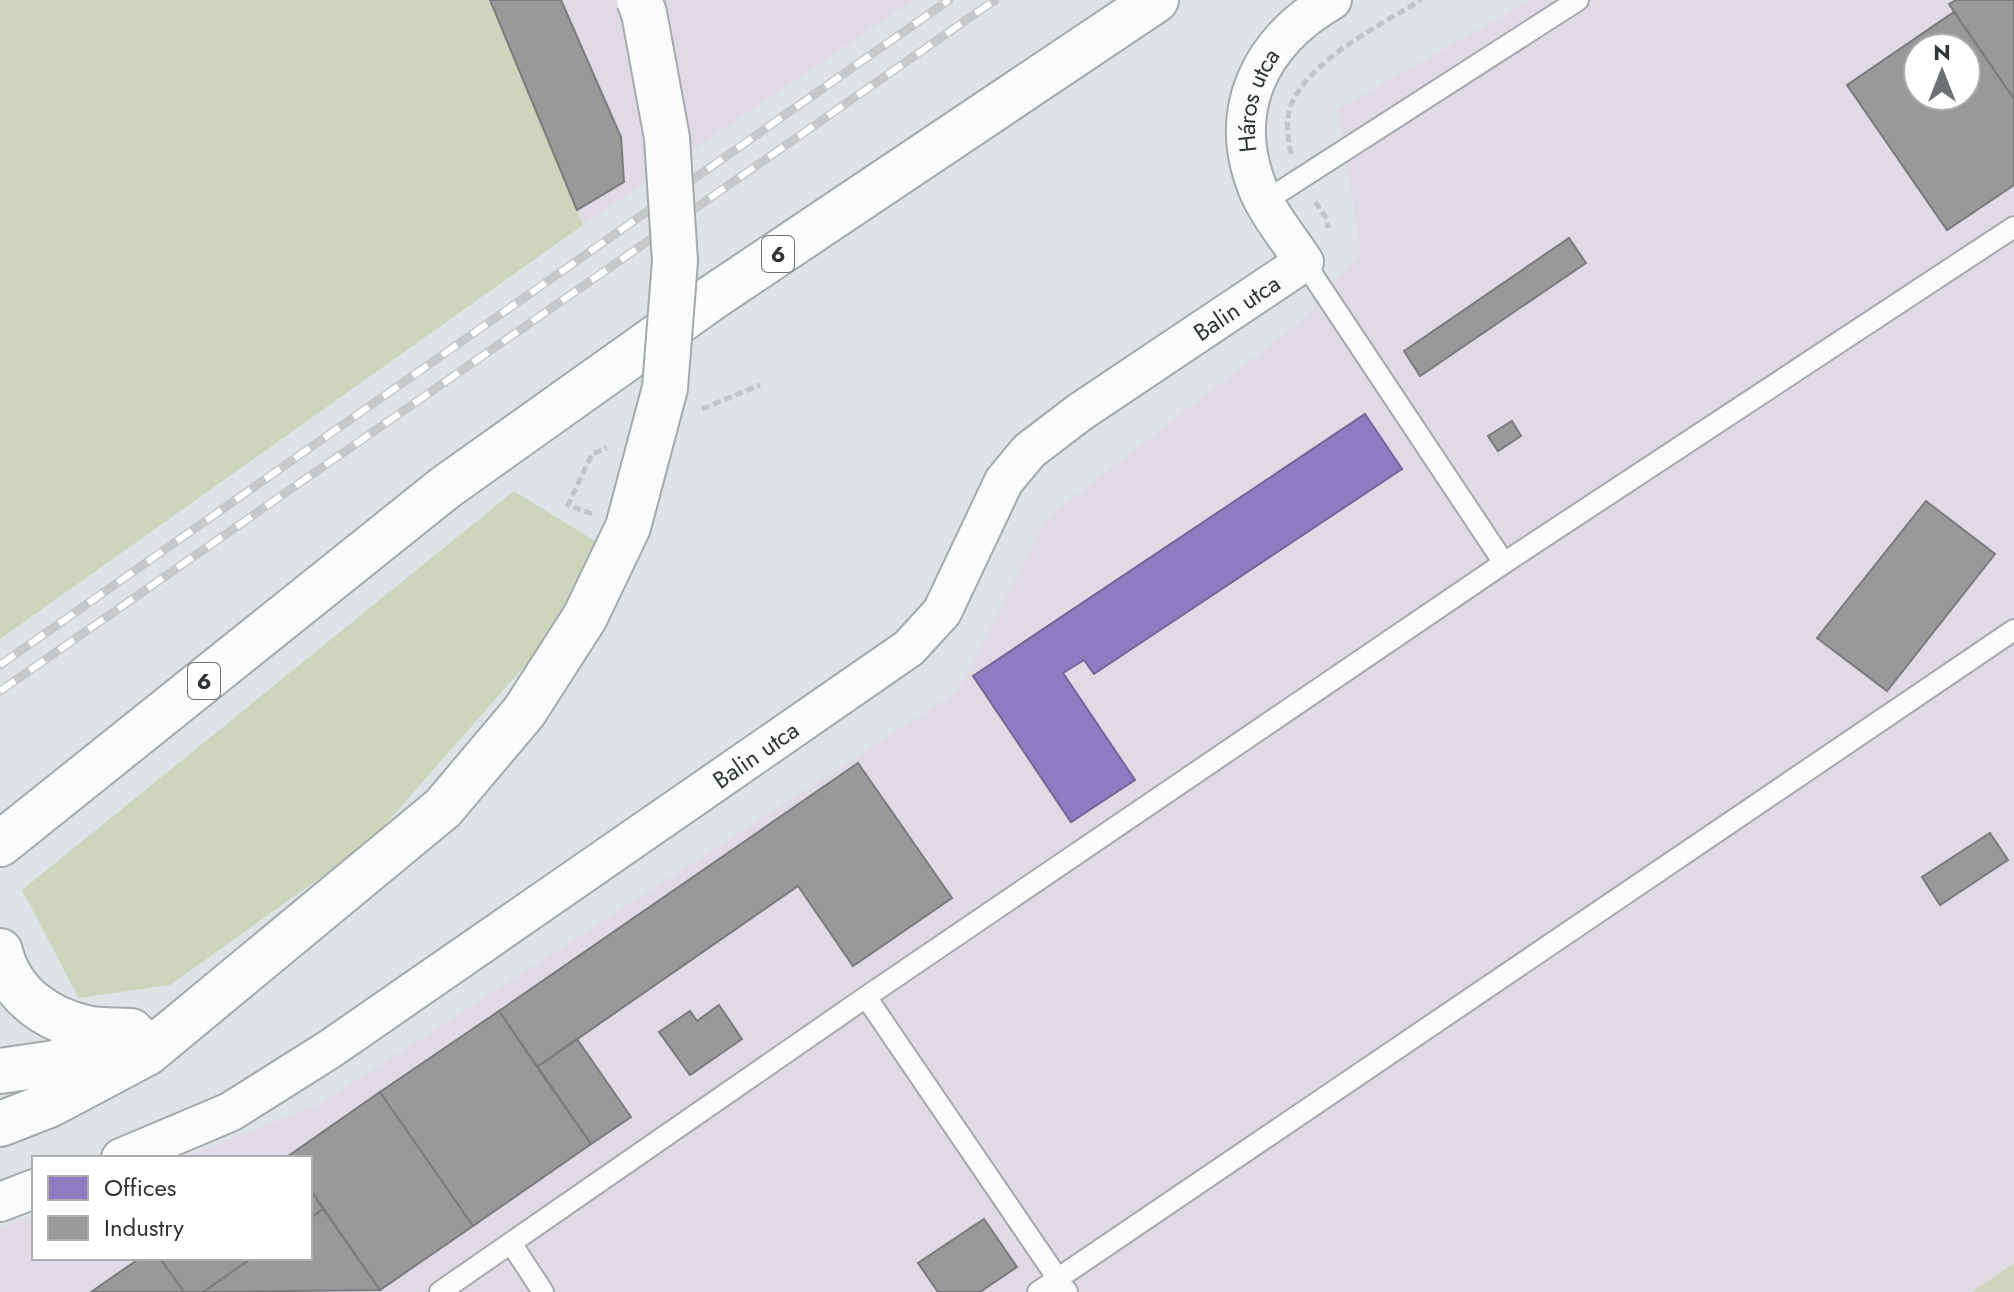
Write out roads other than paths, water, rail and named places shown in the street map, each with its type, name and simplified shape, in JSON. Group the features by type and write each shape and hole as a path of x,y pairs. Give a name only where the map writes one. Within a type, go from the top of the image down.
{"street":[{"path":"0,1124 49,1105 147,1053 443,808 524,712 585,617 628,527 665,388 675,261 667,138 639,0"},
{"name":"6","path":"0,844 446,487 713,297 1156,0"},
{"name":"Háros utca","path":"1304,262 1264,202 1247,154 1245,122 1253,81 1279,41 1311,12 1332,0"},
{"name":"Balin utca","path":"126,1156 230,1112 330,1049 909,648 942,612 1004,481 1029,451 1080,412 1304,262"},
{"path":"0,951 2,961 22,995 46,1014 87,1029 141,1031"},
{"path":"0,1071 55,1063 141,1031 234,979"},
{"path":"0,1202 32,1190"}],"lane":[{"path":"1264,202 1578,0"},
{"path":"440,1292 866,997 1504,563 2014,227"},
{"path":"1304,262 1504,563"},
{"path":"1038,1292 1062,1285 2014,630"},
{"path":"866,997 1062,1285"},
{"path":"511,1243 543,1292"}],"railway":[{"path":"0,665 949,0"},
{"path":"0,691 995,0"}]}
